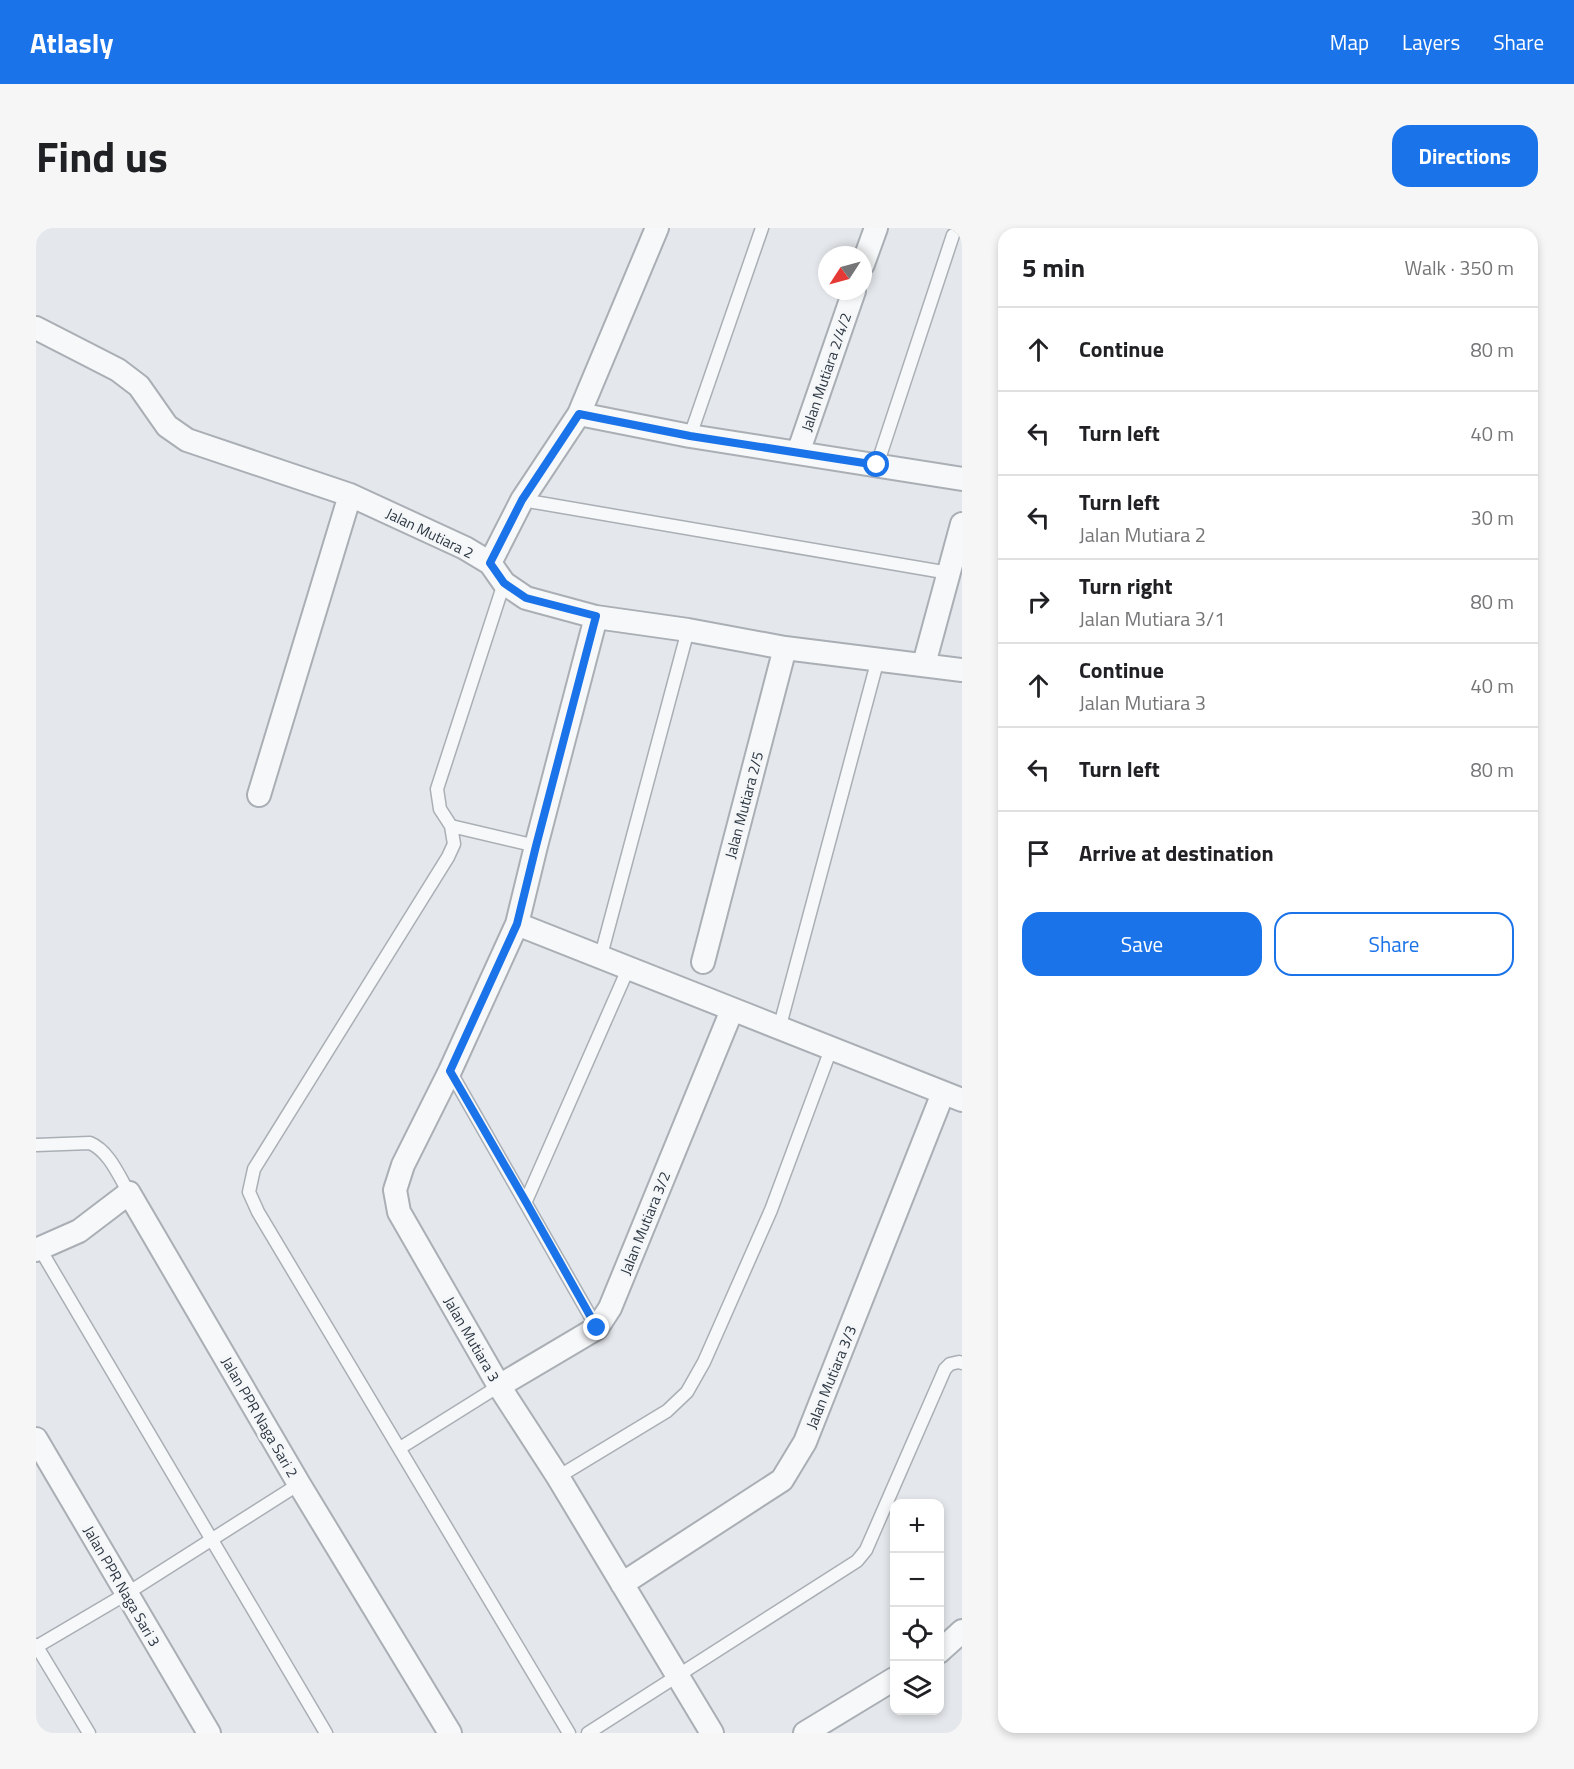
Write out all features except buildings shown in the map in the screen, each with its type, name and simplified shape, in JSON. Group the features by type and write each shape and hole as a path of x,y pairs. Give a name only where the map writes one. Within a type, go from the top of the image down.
{"street":[{"path":"490,563 522,500 579,414 657,228"},
{"path":"870,246 876,228"},
{"name":"Jalan Mutiara 2/4/2","path":"798,453 851,300"},
{"name":"Jalan Mutiara 2","path":"36,328 118,370 139,386 167,426 187,440 350,495 465,548 490,563 504,583 526,598 596,616 784,648 962,670"},
{"path":"579,414 690,436 962,479"},
{"path":"259,795 350,495"},
{"path":"924,664 962,524"},
{"name":"Jalan Mutiara 3","path":"596,616 517,924 404,1165 395,1190 399,1212 499,1386 558,1477 712,1733"},
{"name":"Jalan Mutiara 2/5","path":"703,962 784,648"},
{"path":"517,924 600,959 953,1096"},
{"name":"Jalan Mutiara 3/2","path":"499,1386 597,1328 610,1308 732,1010"},
{"name":"Jalan Mutiara 3/3","path":"622,1584 782,1480 805,1442 953,1096"},
{"path":"38,1250 79,1231 129,1193"},
{"name":"Jalan PPR Naga Sari 2","path":"129,1193 299,1484 450,1733"},
{"name":"Jalan PPR Naga Sari 3","path":"36,1439 209,1733"},
{"path":"944,1647 962,1631"},
{"path":"805,1733 890,1681"}],"lane":[{"path":"690,436 762,228"},
{"path":"877,465 953,235"},
{"path":"522,500 949,573"},
{"path":"504,583 437,789 440,809 450,826 454,844 254,1169 249,1192 258,1212 569,1733"},
{"path":"600,959 688,630"},
{"path":"779,1029 878,659"},
{"path":"450,826 536,846"},
{"path":"526,1202 628,969"},
{"path":"558,1477 667,1411 687,1392 704,1362 771,1210 831,1049"},
{"path":"450,1071 597,1328"},
{"path":"36,1145 90,1143 98,1146 129,1193"},
{"path":"38,1250 326,1733"},
{"path":"588,1733 857,1561 866,1550 945,1369 950,1364 959,1362 962,1364"},
{"path":"400,1448 499,1386"},
{"path":"89,1733 36,1646 126,1594 299,1484"}],"route":[{"path":"597,1328 450,1071 517,924 596,616 526,598 504,583 490,563 522,500 579,414 690,436 877,465"}]}
